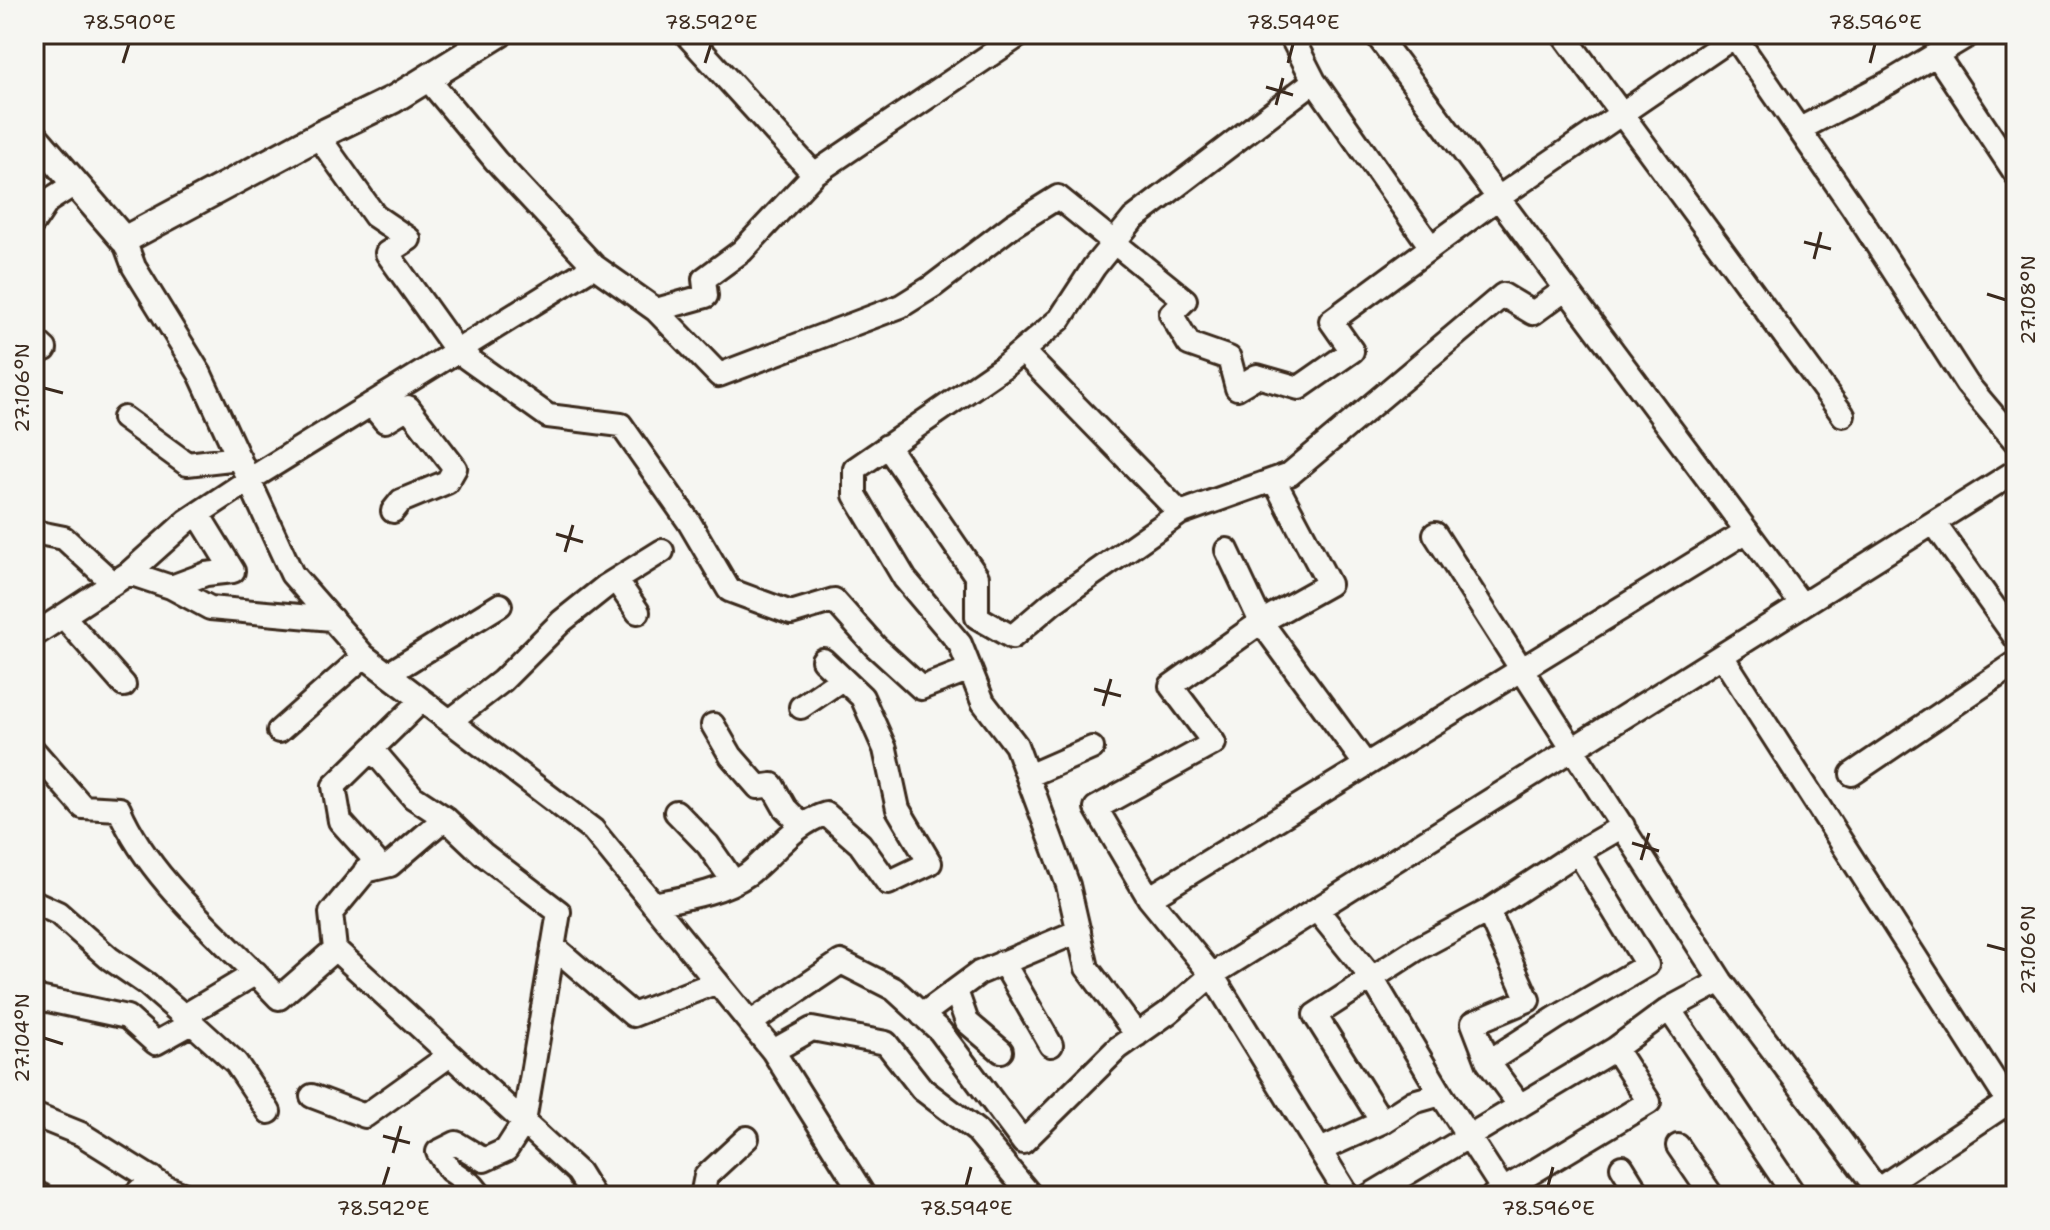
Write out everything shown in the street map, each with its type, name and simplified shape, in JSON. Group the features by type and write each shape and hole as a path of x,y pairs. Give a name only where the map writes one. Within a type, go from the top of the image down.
{"main road":[{"path":"34,136 124,240 394,99 499,34"}],"street":[{"path":"686,34 814,174"},
{"path":"656,310 706,296 704,279 742,251 814,174 1021,34"},
{"path":"1290,34 1314,81 1431,247"},
{"path":"1376,34 1802,605"},
{"path":"1563,34 1843,415"},
{"path":"1800,129 1970,34"},
{"path":"427,78 496,161 594,266 656,310 719,375 901,306 933,286 1013,225 1058,197 1185,300 1171,314 1189,344 1229,358 1237,388 1257,376 1299,388 1352,351 1331,321 1498,198 1734,35 1800,129 1967,384 2016,442"},
{"path":"1936,54 2016,174"},
{"path":"1137,1035 1087,968 1068,885 1016,745 983,702 960,644 905,579 855,495 855,469 966,392 1060,319 1094,267 1133,219 1314,81"},
{"path":"318,136 375,216 409,239 387,253 457,351 548,416 621,425 689,522 729,590 791,613 834,600 875,646 921,688 970,669"},
{"path":"34,222 48,201 76,183"},
{"path":"124,240 134,267 200,374 292,574 364,656 593,830 773,1051 864,1196"},
{"path":"34,635 121,578 198,514 249,480 594,266"},
{"path":"937,617 977,617 1012,637 1052,603 1180,513 1290,474 1503,295 1533,313 1566,289"},
{"path":"1022,351 1180,513"},
{"path":"371,404 385,421 408,407 455,468 447,482 427,493 401,501 393,511"},
{"path":"124,418 187,464 239,458"},
{"path":"887,446 977,577 977,617"},
{"path":"750,1023 841,962 894,989 940,1031 1023,1142 1118,1048 1212,975 2016,471"},
{"path":"1274,480 1329,584 1261,622 1171,686 1214,743 1096,808 1149,898 1212,975 1348,1196"},
{"path":"171,587 206,574 233,571 198,514"},
{"path":"1934,523 2016,638"},
{"path":"1149,898 1747,531"},
{"path":"34,532 64,538 121,578 171,587 210,608 332,619"},
{"path":"1435,534 1721,981 1872,1193 2013,1105 1722,656"},
{"path":"1227,550 1261,622 1366,765"},
{"path":"450,721 502,681 562,621 616,580 662,551"},
{"path":"616,580 638,612"},
{"path":"388,674 500,605"},
{"path":"63,616 124,685"},
{"path":"279,731 364,656"},
{"path":"653,904 700,896 745,876 809,819 826,814 860,844 888,883 930,863 898,809 885,749 862,697 823,660"},
{"path":"1852,774 2016,663"},
{"path":"801,707 842,679"},
{"path":"422,700 334,786 340,821 375,860 331,913 335,949 578,1172 593,1196"},
{"path":"713,725 731,756 758,787 772,785 785,808 802,825"},
{"path":"1028,776 1092,748"},
{"path":"372,749 413,797 445,818 483,854 559,912 524,1122 506,1150 484,1160 456,1143 438,1152 450,1170 473,1186 481,1196"},
{"path":"34,751 83,807 119,809 129,832 180,898 279,998 335,949"},
{"path":"676,812 708,845 733,881"},
{"path":"365,871 390,865 445,818"},
{"path":"1382,1122 1315,1015 1417,949 1488,911 1623,826"},
{"path":"1488,1062 1647,965 1578,852"},
{"path":"34,902 58,913 188,1020 236,1063 269,1112"},
{"path":"1317,910 1372,978 1501,1194 1649,1102 1615,1049"},
{"path":"1488,911 1528,1000 1473,1023 1488,1062 1520,1106"},
{"path":"922,1015 979,973 1079,931"},
{"path":"553,946 633,1015 717,982"},
{"path":"1003,962 1051,1045"},
{"path":"34,997 127,1017 156,1043 256,973"},
{"path":"1369,1196 1615,1049 1669,1009 1721,981"},
{"path":"956,991 967,1022 1001,1051"},
{"path":"1669,1009 1795,1196"},
{"path":"773,1051 812,1029 886,1043 922,1089 977,1131 1031,1196"},
{"path":"312,1096 365,1116 450,1055"},
{"path":"1320,1150 1382,1122 1413,1102 1441,1094"},
{"path":"34,1115 81,1134 187,1196"},
{"path":"702,1196 706,1176 747,1138"},
{"path":"1678,1146 1712,1196"},
{"path":"1622,1167 1640,1196"},
{"path":"134,1196 152,1178"},
{"path":"34,1192 42,1196"}]}
